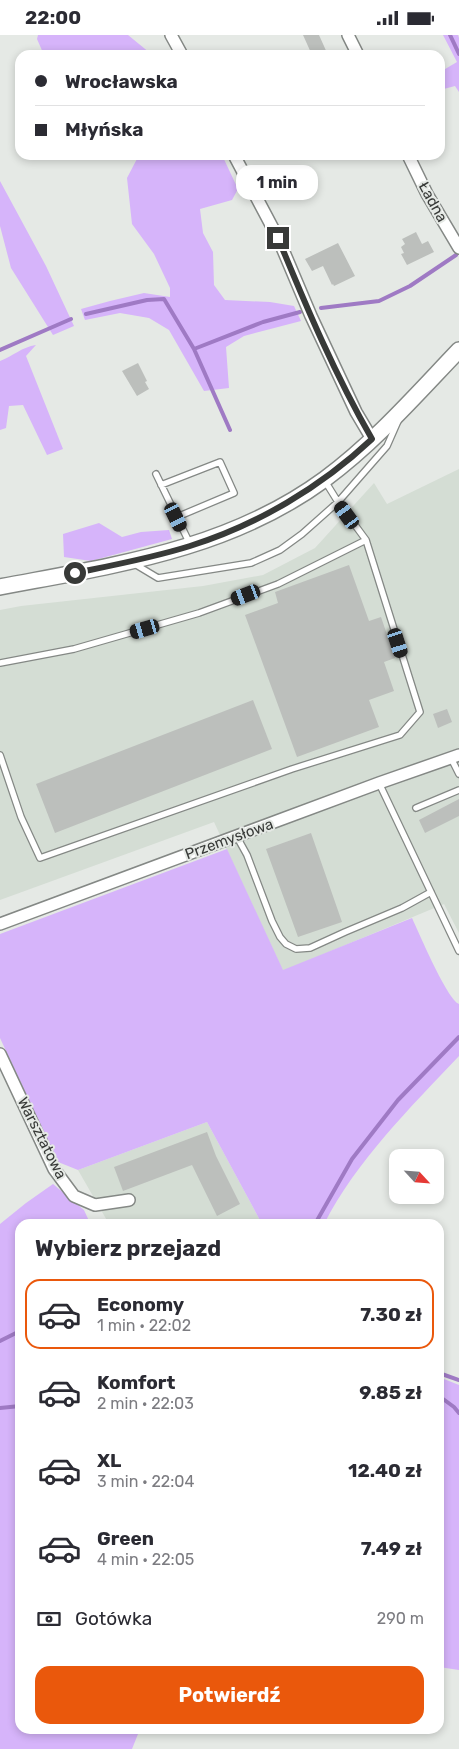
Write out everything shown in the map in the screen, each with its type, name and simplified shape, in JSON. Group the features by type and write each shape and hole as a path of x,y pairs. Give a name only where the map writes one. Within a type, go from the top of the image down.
{"main road":[{"path":"0,587 132,562 191,546 228,532 266,514 324,479 372,439 459,350"}],"street":[{"path":"171,35 179,50"},
{"path":"348,35 356,50"},
{"path":"237,160 278,238 315,325 356,412 372,439"},
{"name":"Ładna","path":"410,160 427,194 459,248"},
{"name":"Przemysłowa","path":"0,924 379,783 455,757"},
{"name":"Warsztatowa","path":"0,1054 54,1169 74,1196 94,1205 129,1200"}],"lane":[{"path":"132,562 158,577 251,563 280,550 302,535 338,502 387,446 402,410"},
{"path":"161,485 220,461 234,493 176,517"},
{"path":"156,475 191,546"},
{"path":"0,755 21,817 40,858 292,769 400,735 420,712 366,540 338,502 324,479"},
{"path":"0,663 74,649 199,613 278,583 366,540"},
{"path":"455,757 459,774"},
{"path":"379,783 459,951"},
{"path":"416,809 459,790"},
{"path":"237,837 280,937 286,944 296,949 310,948 402,908 431,892"}],"shaded area":[{"path":"38,35 128,35 146,50 42,50 37,39"},
{"path":"443,35 458,35 459,38 459,92 455,86 445,89 445,69 457,62"},
{"path":"136,160 224,160 238,189 232,200 200,209 203,233 213,252 214,285 225,300 270,302 294,306 301,321 244,336 226,347 229,388 204,391 169,330 149,318 120,313 85,320 81,309 110,301 144,293 170,297 170,288 154,254 132,224 127,178"},
{"path":"0,181 46,266 74,326 53,335 11,268 0,226"},
{"path":"36,345 26,356 63,449 47,455 23,405 9,406 6,428 0,430 0,361"},
{"path":"459,469 459,933 444,904 283,971 214,822 0,900 0,610 21,606 203,586 263,575 315,548 374,483 387,504"},
{"path":"99,523 122,537 141,532 169,530 172,539 91,561 64,557 63,534"},
{"path":"227,849 283,970 412,918 441,979 459,1004 459,1056 403,1115 368,1156 327,1219 259,1219 207,1122 78,1170 58,1162 0,1038 0,934"},
{"path":"207,1122 259,1219 106,1219 78,1170"},
{"path":"53,1184 84,1210 88,1219 15,1219 15,1734 138,1734 132,1749 0,1749 0,1224"},
{"path":"444,1379 459,1385 459,1670 444,1668"}],"building":[{"path":"303,35 319,35 326,50 310,50"},
{"path":"416,232 422,244 428,241 434,252 407,265 401,254 404,253 401,247 405,244 402,239"},
{"path":"338,243 355,276 334,286 323,266 312,271 305,259"},
{"path":"138,363 149,389 137,396 122,371"},
{"path":"349,565 369,621 381,617 395,658 384,662 394,691 369,700 379,727 297,757 245,615 278,603 275,592"},
{"path":"253,700 272,749 55,833 36,784"},
{"path":"447,709 452,722 438,728 433,714"},
{"path":"459,799 459,816 425,833 419,820"},
{"path":"311,833 342,922 298,937 266,849"},
{"path":"207,1132 216,1156 240,1204 217,1216 192,1165 123,1191 114,1167"}],"waterway":[{"path":"450,35 459,54"},
{"path":"321,308 379,301 410,286 456,255"},
{"path":"86,314 147,300 164,299 194,349 230,430"},
{"path":"194,349 263,322 300,312"},
{"path":"0,350 71,319"},
{"path":"318,1219 352,1159 398,1100 459,1037"},
{"path":"0,1341 15,1334"},
{"path":"444,1375 459,1380"},
{"path":"444,1400 459,1413"},
{"path":"0,1408 15,1406"}],"route":[{"path":"75,573 138,561 191,546 228,532 266,514 324,479 360,451 372,439 356,412 318,332 278,238"}]}
